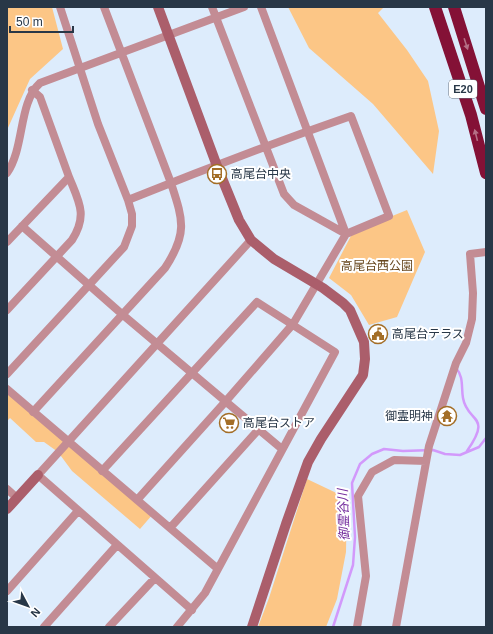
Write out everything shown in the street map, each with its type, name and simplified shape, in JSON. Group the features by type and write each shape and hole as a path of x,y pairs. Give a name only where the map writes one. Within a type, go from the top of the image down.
{"highway":[{"name":"E20","path":"435,7 471,115 486,173"},
{"name":"E20","path":"454,7 486,109"}],"street":[{"path":"7,374 124,247 130,236 132,214 128,200 98,124 60,7"},
{"path":"33,412 165,268 179,244 181,235 180,211 171,183 104,7"},
{"path":"158,7 217,166 239,220 251,240 274,259 318,284 344,303 350,310 364,342 365,360 363,375 321,439 308,462 252,627"},
{"path":"212,7 284,194 294,205 346,234"},
{"path":"7,173 18,152 32,90 40,83 122,54 244,7"},
{"path":"261,7 346,234"},
{"path":"7,310 72,240 81,219 80,204 40,97 32,90"},
{"path":"128,200 307,131 351,116 389,216 346,234 318,284 293,324 137,500"},
{"path":"7,242 69,177"},
{"path":"22,226 123,315 282,448"},
{"path":"7,509 251,240"},
{"path":"396,627 427,454 455,366 466,342 472,319 473,294 470,254 486,252"},
{"path":"102,471 191,372 257,302 335,352 282,448 205,594 176,627"},
{"path":"7,389 218,569"},
{"path":"170,528 259,429"},
{"path":"357,627 366,576 358,496 372,472 394,460 427,454"},
{"path":"38,475 192,610"},
{"path":"7,489 17,498"},
{"path":"7,591 78,511"},
{"path":"44,627 117,545"},
{"path":"109,627 155,578"}],"green space":[{"path":"7,7 52,7 63,49 30,79 7,130"},
{"path":"288,7 384,7 378,13 407,50 428,81 439,131 433,174 373,104 309,48"},
{"name":"高尾台西公園","path":"407,210 425,252 397,317 369,325 351,295 329,278 353,232"},
{"path":"7,389 153,514 140,529 72,471 58,452 44,442 36,442 10,418 7,421"},
{"path":"307,479 347,498 346,552 337,599 326,627 258,627 269,598"}],"waterway":[{"name":"御霊谷川","path":"456,368 459,371 461,379 465,406 478,425 478,431 467,451"},
{"name":"御霊谷川","path":"333,627 353,565 355,537 352,483 360,464 372,454 384,449 403,451 433,450 445,454 460,455 479,447 486,438"}],"place":[{"name":"高尾台中央","path":"217,174"},
{"name":"高尾台テラス","path":"378,334"},
{"name":"御霊明神","path":"447,416"},
{"name":"高尾台ストア","path":"229,423"}]}
